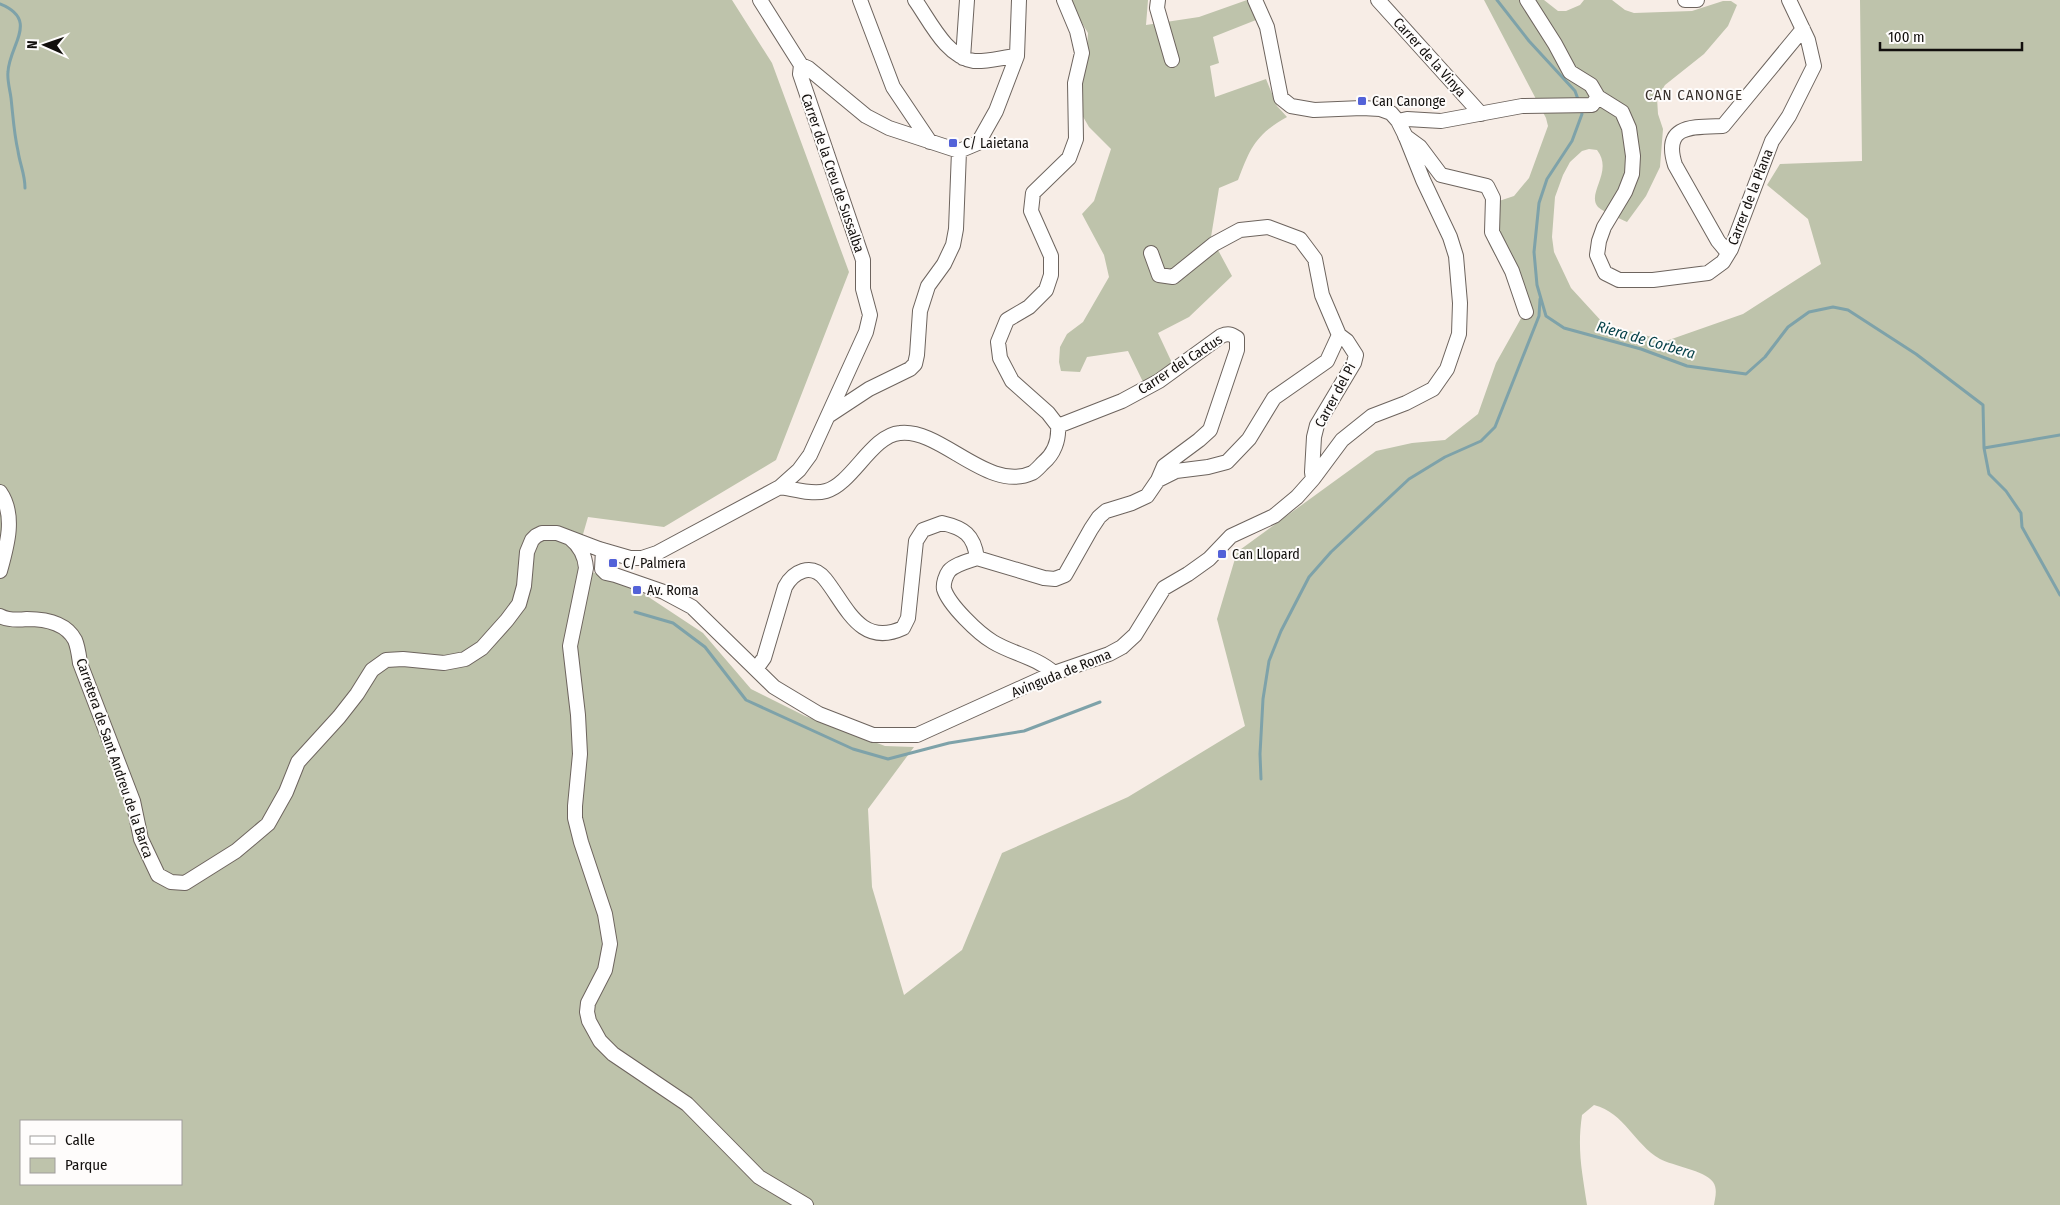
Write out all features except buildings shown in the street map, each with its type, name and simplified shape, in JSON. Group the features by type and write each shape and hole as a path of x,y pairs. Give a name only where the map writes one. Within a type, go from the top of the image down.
{"street":[{"name":"Carrer de la Creu de Sussalba","path":"605,561 657,553 780,487 805,463 866,332 870,315 863,289 862,260 800,74 801,65 760,0"},
{"path":"860,0 893,87 930,142"},
{"path":"915,0 949,47 963,58 976,61 1017,56"},
{"path":"963,58 967,0"},
{"path":"801,65 808,68 866,116 889,128 959,151 978,143 996,111 1017,56 1019,0"},
{"path":"780,487 813,492 826,491 838,484 886,438 899,432 915,434 999,475 1014,476 1032,473 1049,458 1058,442 1058,426 1048,413 1012,381 1000,358 998,342 1007,320 1028,307 1046,290 1051,275 1051,256 1031,211 1034,193 1069,158 1076,139 1075,83 1082,53 1077,31 1064,0"},
{"path":"1158,0 1157,8 1172,60"},
{"path":"1255,0 1267,27 1281,98 1291,106 1314,110 1380,109 1391,113 1398,121 1407,119 1441,121 1522,106 1575,105 1595,101"},
{"name":"Carrer de la Vinya","path":"1378,0 1481,114"},
{"name":"Carrer de la Plana","path":"1527,0 1570,72 1591,85 1595,101 1622,112 1628,128 1633,156 1632,174 1625,192 1604,226 1597,254 1605,273 1619,280 1653,280 1708,273 1723,262 1772,141 1789,116 1814,66 1803,29 1789,0"},
{"path":"1685,0 1697,0"},
{"path":"1728,253 1718,241 1675,165 1671,153 1674,138 1679,131 1692,126 1723,126 1803,29"},
{"name":"Avinguda de Roma","path":"585,561 591,568 605,561 678,598 692,607 774,686 819,714 873,734 917,735 1054,673 1109,654 1122,647 1135,635 1164,588 1188,574 1208,559 1231,536 1274,516 1297,497 1342,440 1372,416 1406,403 1433,389 1447,369 1459,334 1460,303 1456,256 1450,237 1428,192 1398,121"},
{"path":"1405,135 1420,146 1441,175 1487,186 1493,198 1492,232 1512,271 1526,312"},
{"path":"828,416 869,389 910,369 915,364 918,355 920,311 928,286 944,264 953,245 956,229 959,151"},
{"name":"Carrer del Pi","path":"1151,253 1159,275 1173,278 1214,244 1240,230 1268,227 1300,239 1315,258 1322,295 1339,336 1347,341 1356,355 1354,363 1317,425 1314,437 1313,479"},
{"name":"Carrer del Cactus","path":"1058,426 1122,401 1160,381 1221,336 1232,335 1237,338 1237,350 1210,430 1200,440 1164,466 1158,480"},
{"path":"1054,673 1044,664 992,642 964,617 947,596 944,587 945,578 950,570 977,558 1044,578 1055,579 1065,575 1099,517 1106,511 1132,504 1147,496 1158,480 1176,471 1208,468 1227,462 1249,439 1274,398 1326,361 1339,336"},
{"path":"0,492 5,499 8,535 0,571"},
{"path":"756,669 764,658 785,587 790,578 797,572 809,571 818,573 824,578 850,617 865,627 884,634 903,628 908,618 916,541 923,530 942,522 964,530 975,544 977,558"},
{"name":"Carretera de Sant Andreu de la Barca","path":"0,616 18,620 36,619 66,628 75,641 80,663 133,801 141,840 158,875 171,882 185,882 236,851 268,824 286,792 298,762 339,717 357,694 372,670 386,660 403,659 444,663 465,659 482,648 519,604 524,586 527,552 532,540 542,533 557,532 565,535 605,561"},
{"path":"565,535 580,547 585,561"},
{"path":"583,585 590,580 605,561 588,552 570,646 578,715 580,754 575,818 605,914 610,944 605,970 588,1004 589,1020 600,1041 613,1054 687,1104 759,1177 806,1205"}],"green space":[{"path":"0,0 732,0 772,63 849,272 776,460 664,527 588,517 577,555 580,567 641,592 703,633 751,689 805,716 885,746 914,747 868,809 872,887 904,995 962,950 1002,853 1128,797 1245,726 1217,619 1237,552 1376,451 1412,443 1445,440 1478,414 1496,363 1524,313 1510,281 1489,243 1487,231 1499,201 1514,196 1529,178 1548,126 1546,118 1484,0 1544,0 1558,11 1566,11 1580,5 1584,0 1612,0 1625,10 1634,13 1692,11 1723,1 1731,1 1737,5 1728,26 1704,54 1665,85 1657,98 1658,114 1663,129 1660,167 1646,196 1627,222 1601,209 1595,201 1603,166 1597,150 1589,149 1582,151 1570,162 1555,197 1552,237 1554,252 1571,288 1604,324 1666,341 1743,314 1821,264 1808,219 1767,185 1780,164 1862,161 1860,0 2060,0 2060,1205 1714,1205 1715,1188 1709,1178 1696,1171 1660,1159 1651,1153 1614,1115 1594,1105 1582,1115 1580,1139 1587,1205 0,1205"},
{"path":"1068,0 1148,0 1146,25 1199,17 1247,0 1256,20 1213,37 1219,63 1210,66 1215,97 1266,79 1277,106 1287,117 1276,123 1255,143 1238,180 1219,188 1211,237 1232,276 1189,317 1158,333 1173,365 1144,384 1128,351 1087,357 1080,372 1061,371 1059,362 1060,347 1067,334 1083,322 1109,277 1104,255 1082,214 1094,201 1111,149 1089,127 1078,108 1086,66 1088,33"}],"waterway":[{"name":"Riera de Corbera","path":"1497,0 1529,41 1575,91 1579,102"},
{"path":"0,4 12,10 18,18 20,25 10,62 8,82 15,138 25,188"},
{"name":"Riera de Corbera","path":"1581,110 1582,114 1572,141 1547,179 1539,203 1534,252 1537,285 1546,316 1564,328 1641,349 1687,366 1746,374 1765,357 1788,327 1809,312 1833,307 1848,310 1916,354 1983,405 1984,448 1989,474 2006,491 2021,513 2022,527 2060,595"},
{"path":"1261,779 1260,754 1263,699 1269,661 1281,631 1309,577 1331,552 1409,479 1445,457 1481,441 1495,427 1539,316 1540,299"},
{"path":"1984,448 2060,435"},
{"path":"635,612 673,623 705,647 746,700 853,749 888,759 949,743 1024,731 1100,702"}],"place":[{"name":"Can Canonge","path":"1362,101"},
{"name":"C/ Laietana","path":"953,143"},
{"name":"Can Llopard","path":"1222,554"},
{"name":"C/ Palmera","path":"613,563"},
{"name":"Av. Roma","path":"637,590"}],"district":[{"name":"CAN CANONGE","path":"1694,95"}]}
